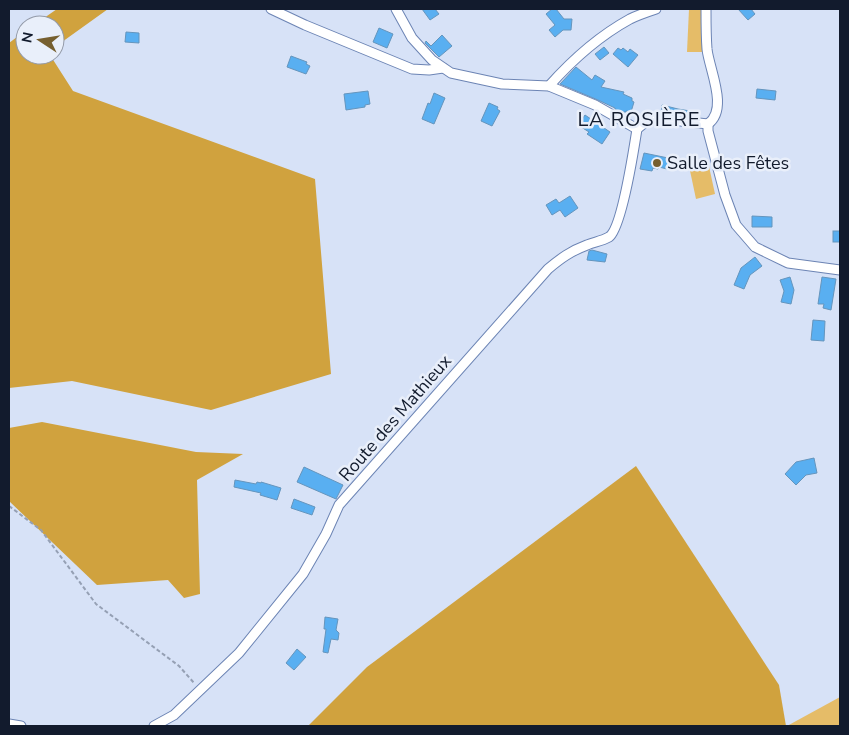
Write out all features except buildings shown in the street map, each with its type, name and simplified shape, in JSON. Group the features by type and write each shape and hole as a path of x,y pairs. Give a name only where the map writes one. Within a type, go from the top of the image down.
{"street":[{"path":"271,9 412,69 429,70 443,68"},
{"path":"396,9 412,38 432,60 452,74 502,84 549,86 595,105 637,129 647,121 662,119 708,124 713,120 717,111 717,92 707,50 706,9"},
{"path":"549,86 564,69 600,38 632,18 656,9"},
{"path":"708,124 708,131 725,195 736,225 755,247 788,263 840,270"},
{"name":"Route des Mathieux","path":"154,726 174,715 239,653 303,574 326,534 339,505 548,269 567,254 611,235 620,214 637,129"},
{"path":"10,725 21,726"}],"path":[{"path":"9,506 41,530 96,604 179,666 201,690"}],"shaded area":[{"path":"57,9 108,9 65,40 65,15 48,15"},
{"path":"689,9 702,9 703,52 687,52"},
{"path":"15,38 15,65 56,65 73,91 315,179 331,374 211,410 72,381 9,388 9,43"},
{"path":"708,162 715,194 696,199 689,166"},
{"path":"42,422 196,452 243,454 197,480 200,594 184,598 168,580 97,585 9,501 9,428"},
{"path":"636,466 779,685 786,726 308,726 367,667"},
{"path":"840,697 840,726 787,726"}],"place":[{"name":"Salle des Fêtes","path":"657,163"}],"district":[{"name":"LA ROSIÈRE","path":"639,119"}]}
